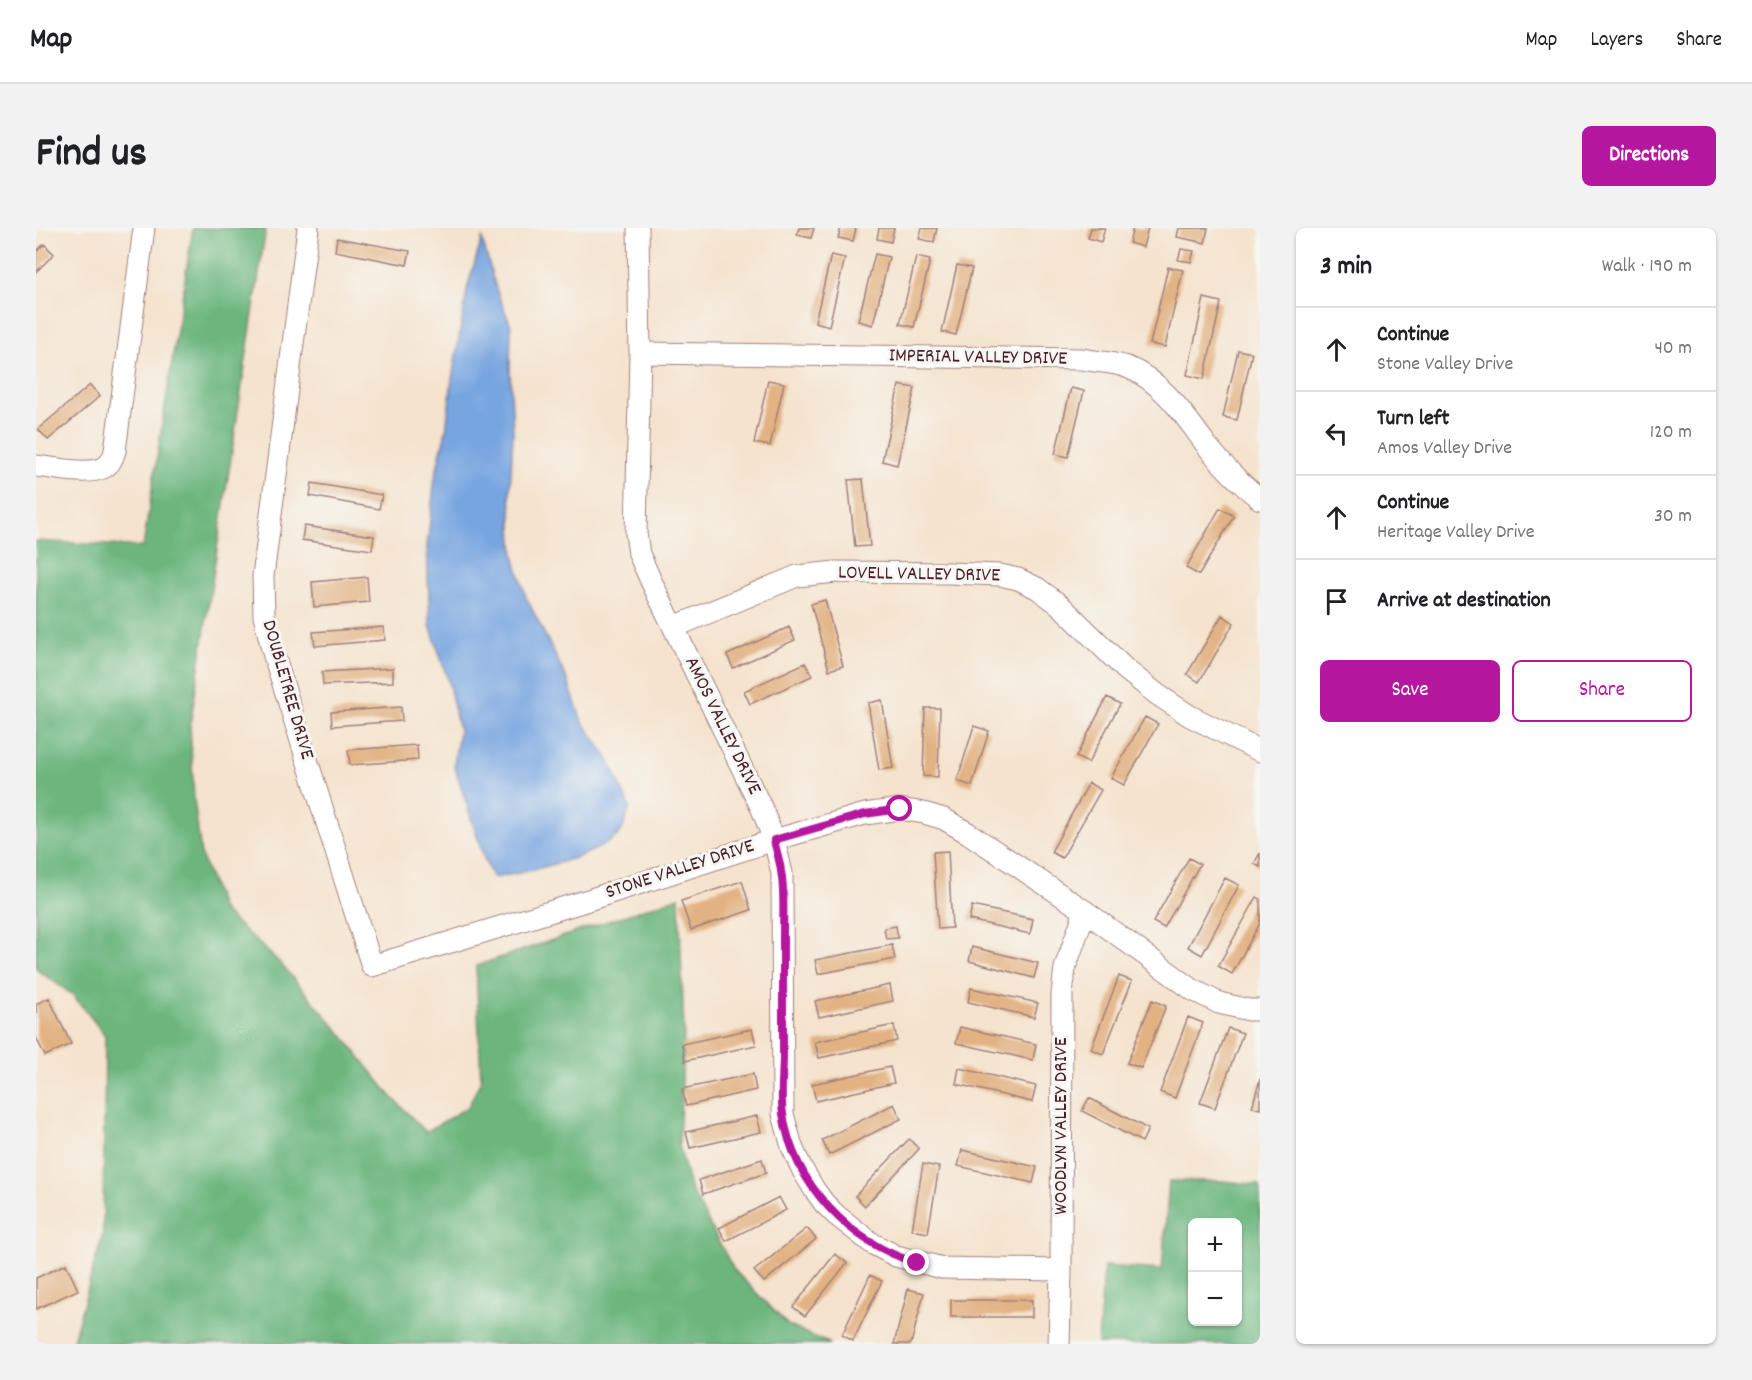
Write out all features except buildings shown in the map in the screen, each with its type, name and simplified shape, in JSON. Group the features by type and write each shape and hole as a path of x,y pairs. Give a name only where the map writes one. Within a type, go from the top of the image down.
{"street":[{"path":"36,466 88,472 107,466 112,460 144,228"},
{"name":"DOUBLETREE DRIVE","path":"308,228 263,576 264,616 272,649 372,966"},
{"name":"AMOS VALLEY DRIVE","path":"638,228 640,353 636,533 639,554 762,809 774,840 782,882 783,1114 792,1147 802,1170 824,1203 873,1244 896,1256 942,1268 1061,1270"},
{"name":"IMPERIAL VALLEY DRIVE","path":"640,353 1082,359 1125,366 1151,380 1175,404 1210,450 1244,487 1260,499"},
{"name":"LOVELL VALLEY DRIVE","path":"674,627 796,576 836,572 938,572 977,573 1018,579 1037,588 1060,605 1125,669 1158,695 1190,716 1260,751"},
{"name":"STONE VALLEY DRIVE","path":"372,966 582,903 774,840 865,814 900,809 944,819 968,833 1084,911 1193,990 1219,1003 1249,1010 1260,1010"},
{"name":"WOODLYN VALLEY DRIVE","path":"1059,1344 1062,994 1065,968 1084,911"}],"green space":[{"path":"193,228 266,228 190,726 194,799 201,855 222,910 278,961 340,1032 391,1096 426,1132 468,1107 481,1080 476,966 679,897 684,1033 679,1145 690,1188 734,1270 789,1326 831,1344 72,1344 103,1234 105,1035 73,995 36,969 36,541 143,547"},
{"path":"1169,1181 1222,1181 1260,1185 1260,1344 1098,1344 1104,1266 1162,1270"}],"water":[{"path":"482,239 496,289 511,326 510,370 513,432 510,495 514,556 526,597 568,681 581,719 609,760 630,808 622,830 599,848 562,862 493,878 485,861 454,765 459,731 448,680 430,625 427,547 435,477 446,431 452,379 468,285"}],"route":[{"path":"900,809 865,814 774,840 782,873 783,1114 792,1147 802,1170 824,1203 873,1244 896,1256 917,1263"}]}
